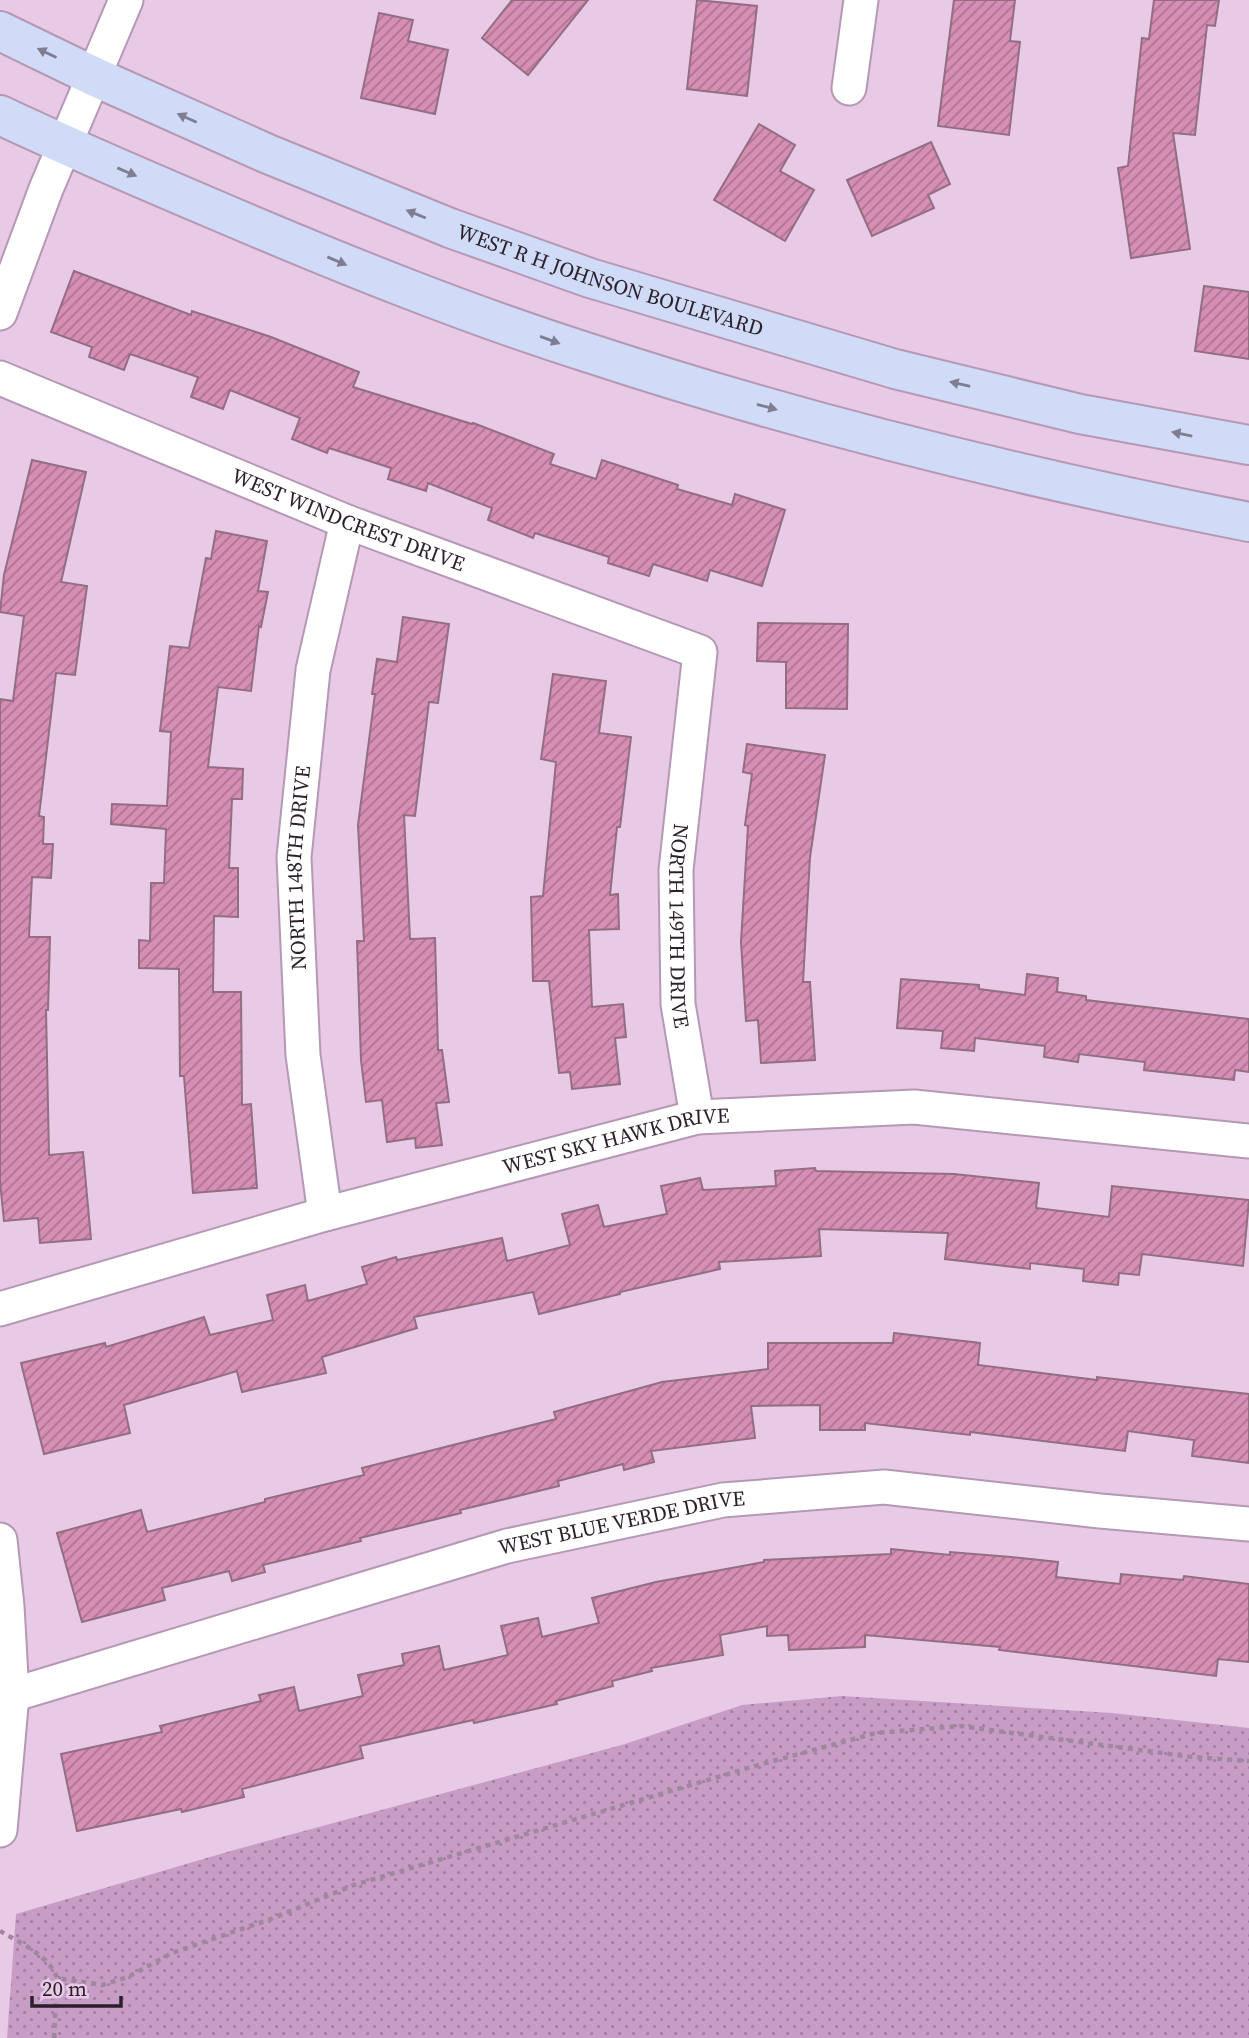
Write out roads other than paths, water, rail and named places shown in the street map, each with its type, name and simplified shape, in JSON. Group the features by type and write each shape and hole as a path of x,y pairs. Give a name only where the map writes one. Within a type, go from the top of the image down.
{"main road":[{"name":"WEST R H JOHNSON BOULEVARD","path":"0,31 250,146 386,203 590,278 895,369 1080,414 1249,445"},
{"path":"0,115 72,128 351,267 586,353 713,393 976,463 1121,497 1249,522"}],"street":[{"path":"0,313 93,76 127,0"},
{"path":"849,88 861,0"},
{"name":"WEST WINDCREST DRIVE","path":"0,378 347,522 699,652"},
{"name":"NORTH 148TH DRIVE","path":"325,1214 303,1055 294,857 313,670 347,522"},
{"name":"NORTH 149TH DRIVE","path":"697,1116 678,1003 676,870 699,652"},
{"name":"WEST SKY HAWK DRIVE","path":"0,1309 325,1214 697,1116 914,1107 1249,1141"},
{"name":"WEST BLUE VERDE DRIVE","path":"12,1695 507,1546 723,1500 884,1488 1249,1524"},
{"path":"0,1540 12,1695 0,1830"}]}
